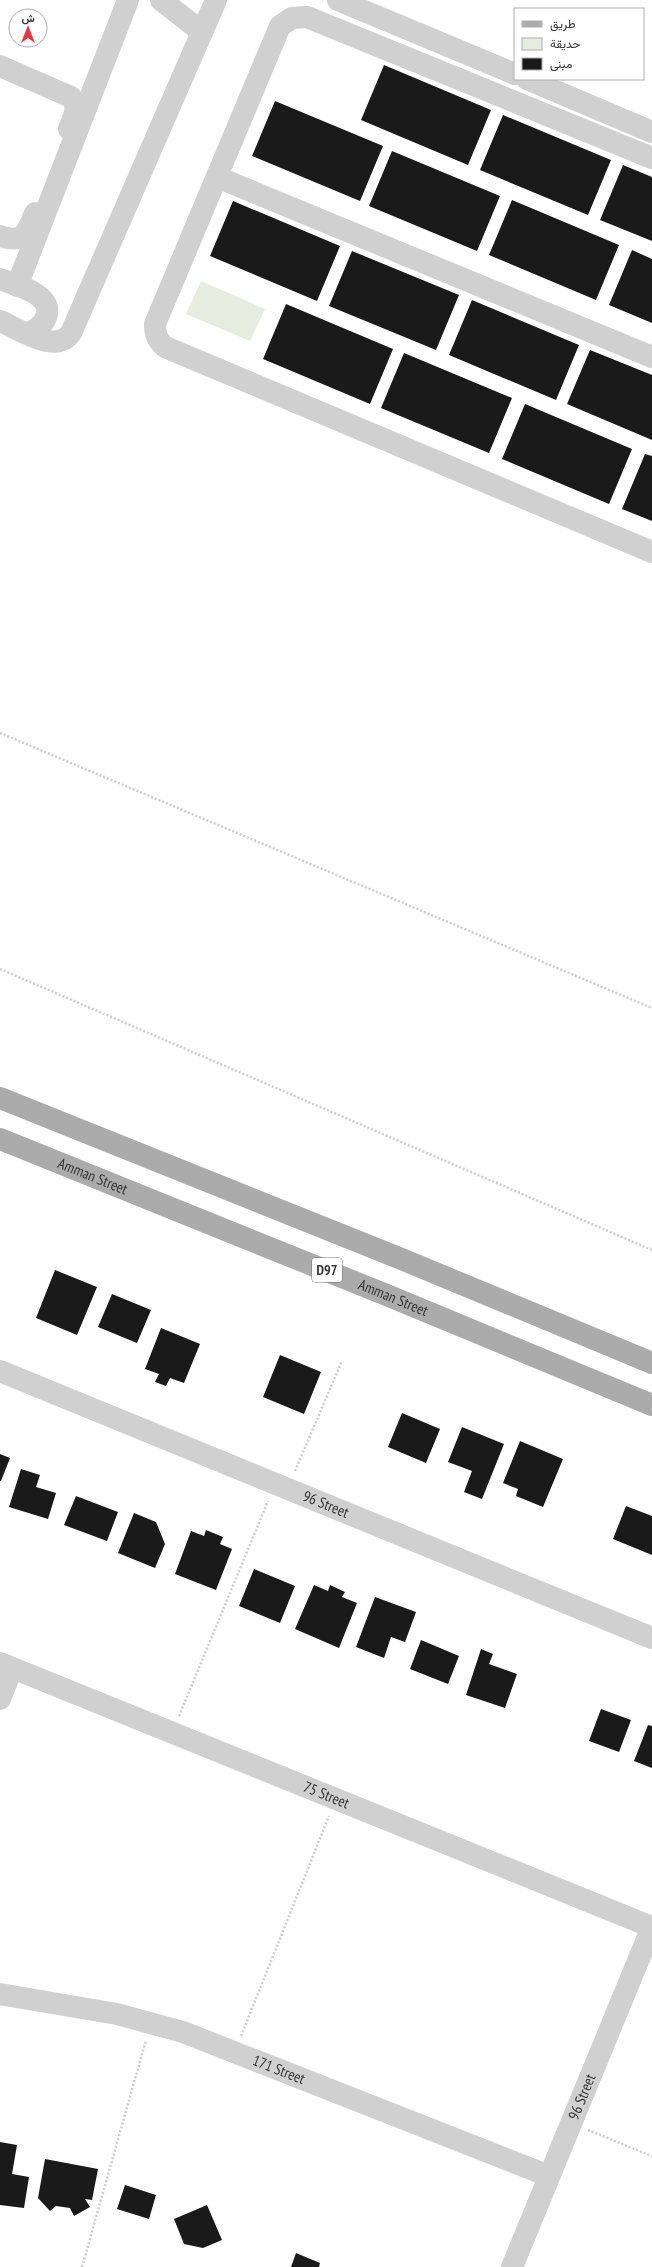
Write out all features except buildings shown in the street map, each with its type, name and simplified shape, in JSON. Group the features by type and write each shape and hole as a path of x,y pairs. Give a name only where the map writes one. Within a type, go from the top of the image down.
{"main road":[{"name":"D97","path":"0,1098 404,1260 652,1363"},
{"name":"Amman Street","path":"0,1139 389,1296 652,1405"}],"street":[{"path":"28,333 45,321 47,307 38,295 9,282 128,0"},
{"path":"161,0 202,32"},
{"path":"0,321 51,343 63,341 71,333 216,0"},
{"path":"338,0 514,74"},
{"path":"652,158 307,17 299,16 285,21 280,26 155,324 156,337 165,347 652,552"},
{"path":"0,66 71,98 76,108 70,138 28,229 17,239 11,240 0,236"},
{"path":"529,80 652,132"},
{"path":"217,177 652,357"},
{"name":"96 Street","path":"0,1371 652,1638"},
{"path":"0,1699 6,1665"},
{"name":"75 Street","path":"6,1665 652,1927"},
{"name":"96 Street","path":"512,2267 652,1927"},
{"name":"171 Street","path":"0,1994 117,2014 151,2022 234,2052 549,2176"}],"path":[{"path":"0,734 652,1008"},
{"path":"0,969 652,1250"},
{"path":"172,1732 281,1486 342,1361"},
{"path":"234,2052 336,1799"},
{"path":"82,2267 151,2022"},
{"path":"571,2123 652,2156"}],"green space":[{"path":"201,281 265,309 250,341 186,314"}]}
